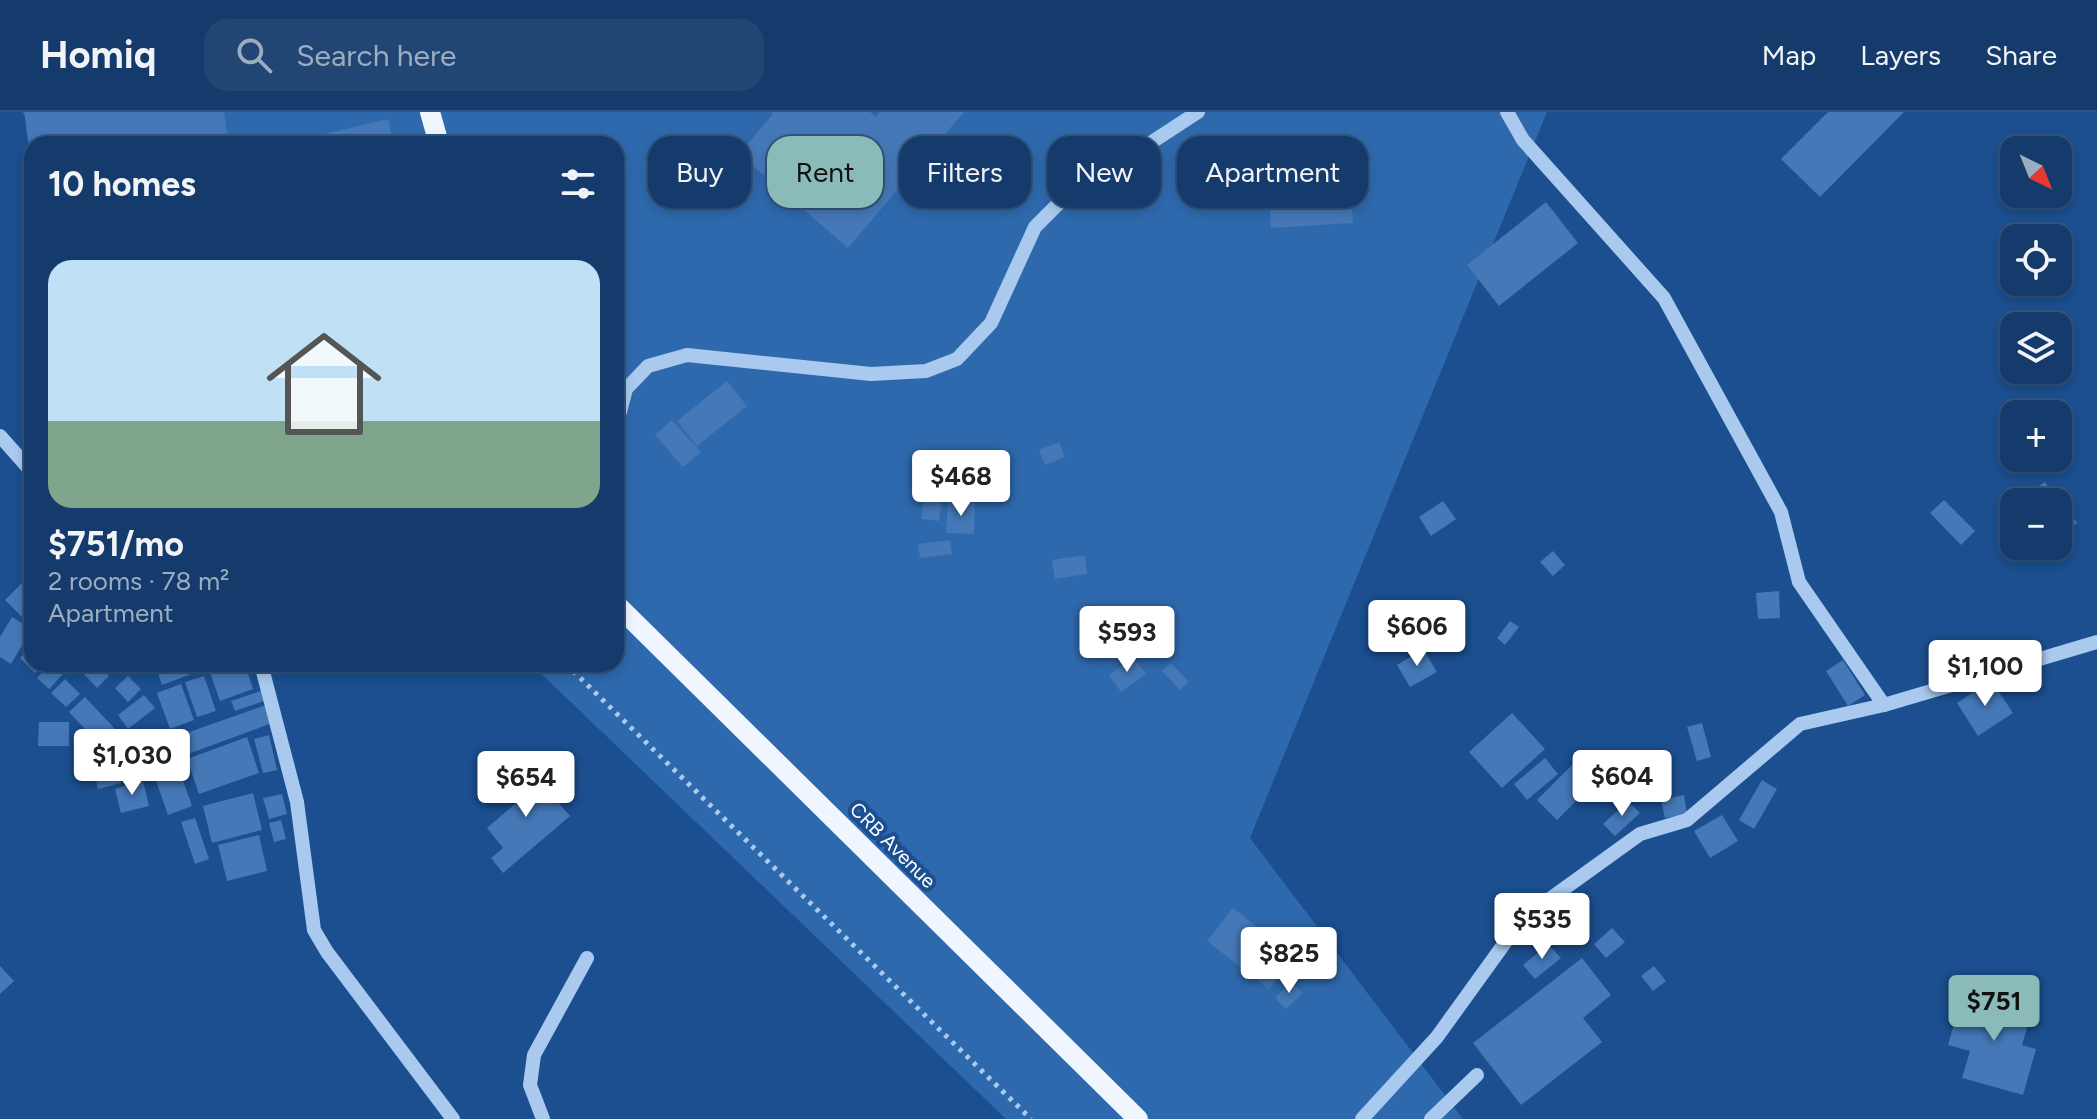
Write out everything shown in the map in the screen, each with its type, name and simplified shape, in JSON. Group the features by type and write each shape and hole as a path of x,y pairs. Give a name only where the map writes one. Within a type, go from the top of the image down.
{"main road":[{"path":"430,112 437,136"},
{"name":"CRB Avenue","path":"624,612 1138,1119"}],"street":[{"path":"624,397 626,389 648,366 687,355 871,374 926,371 957,359 991,323 1035,227 1060,202 1198,112"},
{"path":"1507,112 1523,140 1664,298 1781,512 1799,582 1884,705"},
{"path":"0,436 24,463"},
{"path":"1362,1119 1437,1037 1522,919 1640,834 1687,820 1800,724 1884,705 2097,642"},
{"path":"263,672 297,802 314,930 327,952 453,1119"},
{"path":"543,1119 530,1085 534,1055 587,958"},
{"path":"1431,1119 1477,1075"}],"path":[{"path":"574,672 1031,1119"}],"shaded area":[{"path":"22,112 1547,112 1250,838 1463,1119 1006,1119 539,672 624,672 624,136 44,136"}],"building":[{"path":"24,112 224,112 228,136 27,136"},
{"path":"771,112 870,112 876,117 880,112 964,112 944,136 899,136 899,188 883,207 883,136 767,136 767,178 751,164 751,140 773,114"},
{"path":"1828,112 1904,112 1820,197 1781,159"},
{"path":"388,119 392,136 315,136"},
{"path":"1546,202 1578,243 1499,306 1467,265"},
{"path":"802,208 882,208 848,248"},
{"path":"1270,208 1352,208 1353,223 1271,228"},
{"path":"727,381 747,406 697,446 677,421"},
{"path":"672,420 701,452 683,467 655,435"},
{"path":"1059,442 1065,457 1045,465 1039,450"},
{"path":"925,491 943,494 939,521 921,519"},
{"path":"1944,500 1975,531 1961,545 1930,513"},
{"path":"948,501 975,503 974,534 946,533"},
{"path":"1443,501 1456,519 1431,536 1419,517"},
{"path":"950,540 952,554 920,558 918,544"},
{"path":"1553,551 1565,565 1553,576 1540,562"},
{"path":"1085,555 1087,574 1055,579 1052,560"},
{"path":"24,581 24,619 5,600"},
{"path":"1779,591 1780,618 1758,619 1756,593"},
{"path":"12,617 24,624 24,642 11,664 0,657 0,637"},
{"path":"1510,621 1519,627 1505,645 1497,638"},
{"path":"1423,649 1437,672 1410,687 1397,665"},
{"path":"1133,657 1146,674 1121,692 1109,675"},
{"path":"1843,660 1865,695 1848,706 1826,671"},
{"path":"1171,663 1189,682 1180,690 1162,671"},
{"path":"43,672 65,672 49,689 37,678"},
{"path":"82,672 105,672 109,676 97,688"},
{"path":"158,672 197,672 162,685"},
{"path":"210,672 248,672 253,689 220,701"},
{"path":"128,676 141,689 128,702 115,688"},
{"path":"204,676 216,711 197,717 185,682"},
{"path":"65,679 80,694 66,707 51,693"},
{"path":"1991,680 2013,713 1978,736 1957,703"},
{"path":"181,684 194,720 170,729 157,693"},
{"path":"261,691 264,701 235,711 231,701"},
{"path":"144,695 155,708 128,729 118,715"},
{"path":"85,697 116,730 100,745 69,712"},
{"path":"266,705 272,723 188,754 181,735"},
{"path":"1512,713 1545,749 1502,788 1469,752"},
{"path":"39,722 69,722 69,746 38,746"},
{"path":"1702,723 1711,757 1697,761 1687,727"},
{"path":"269,735 277,770 263,773 254,739"},
{"path":"247,737 259,773 199,794 187,759"},
{"path":"172,750 192,806 168,815 148,758"},
{"path":"1585,752 1605,772 1557,820 1537,800"},
{"path":"1545,758 1558,774 1527,800 1514,784"},
{"path":"114,759 121,783 98,789 92,764"},
{"path":"524,762 570,816 503,873 491,858 503,848 487,828 522,798 506,778"},
{"path":"1762,780 1777,789 1754,829 1739,820"},
{"path":"143,781 149,806 121,813 115,789"},
{"path":"253,793 262,830 212,843 203,806"},
{"path":"282,794 287,814 269,819 263,798"},
{"path":"1684,795 1687,814 1665,818 1661,800"},
{"path":"1628,801 1640,813 1615,836 1603,824"},
{"path":"1722,815 1738,841 1710,858 1694,831"},
{"path":"195,818 209,859 195,864 181,822"},
{"path":"281,820 286,839 274,842 269,823"},
{"path":"259,835 267,871 227,881 218,845"},
{"path":"1233,908 1295,956 1269,989 1207,941"},
{"path":"1612,928 1625,942 1606,958 1594,944"},
{"path":"1548,944 1561,958 1535,979 1523,965"},
{"path":"1582,958 1611,995 1583,1018 1602,1042 1521,1105 1473,1043"},
{"path":"0,966 14,981 0,994"},
{"path":"1654,966 1666,981 1653,991 1641,976"},
{"path":"1291,982 1303,993 1286,1009 1275,998"},
{"path":"1963,992 2032,1012 2022,1045 2036,1049 2023,1095 1962,1078 1970,1051 1948,1045"}]}
